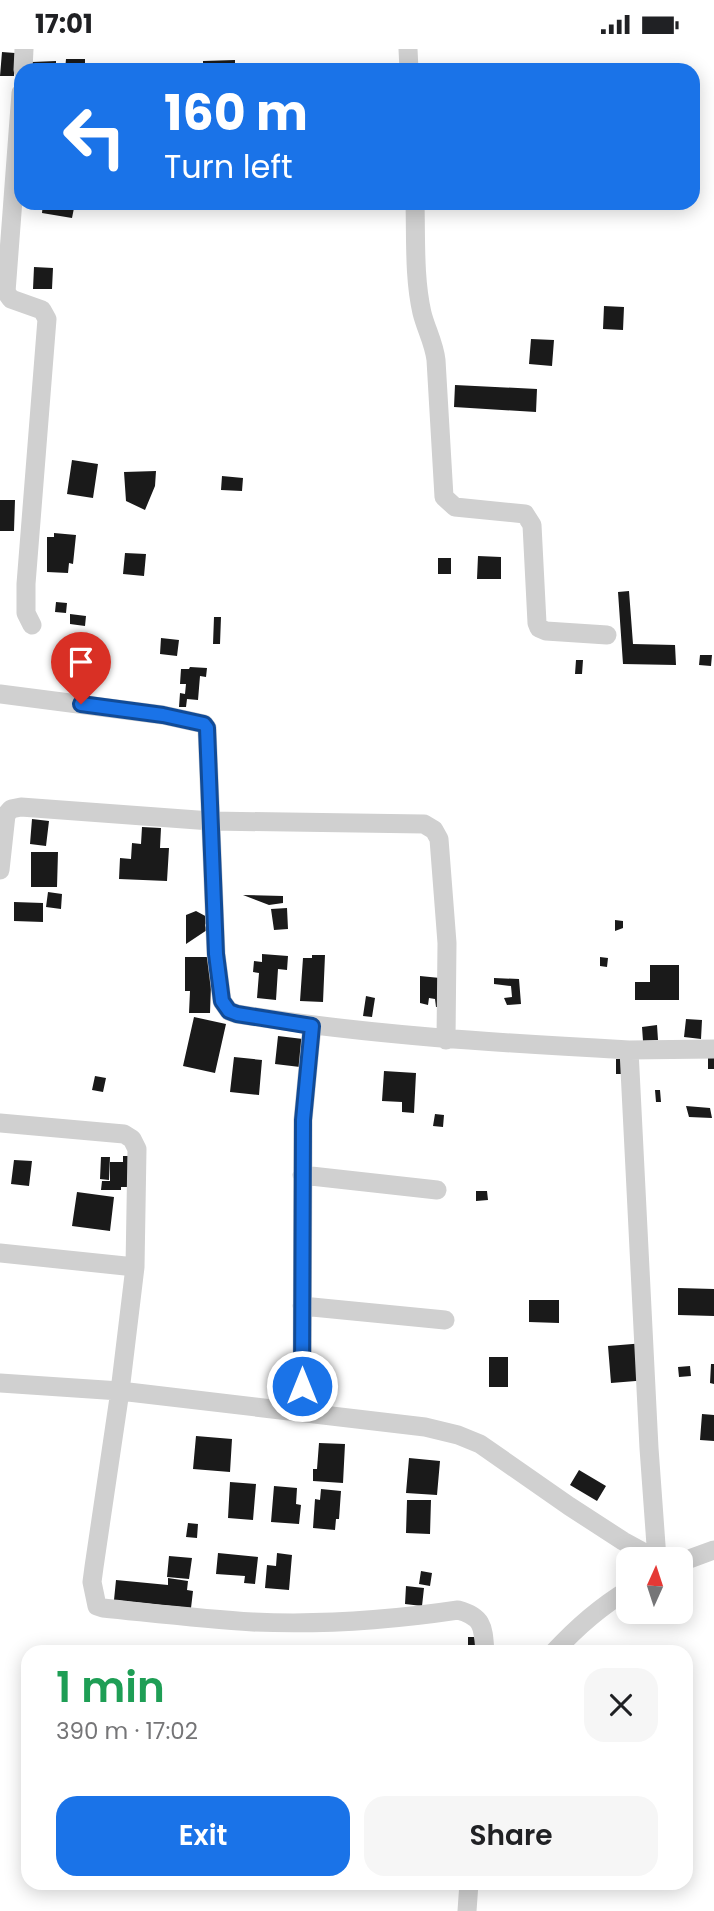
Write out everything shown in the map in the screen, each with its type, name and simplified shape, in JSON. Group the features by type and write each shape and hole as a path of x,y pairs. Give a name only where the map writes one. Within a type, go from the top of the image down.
{"street":[{"path":"14,186 6,292 11,299 42,310 47,319 26,584 26,613 32,625"},
{"path":"415,210 422,313 434,346 444,497 455,507 525,514 532,525 539,628 546,631 607,635"},
{"path":"0,694 163,715 204,724 208,733 216,954 222,1001 229,1011 312,1026 446,1040 629,1051 714,1049"},
{"path":"0,870 6,815 11,809 21,807 211,821 424,824 434,831 439,839 447,943 446,1040"},
{"path":"302,1412 303,1120 312,1026"},
{"path":"629,1051 656,1547"},
{"path":"0,1123 124,1134 132,1139 137,1149 135,1267 92,1582 97,1606 252,1622 335,1621 458,1610 474,1614 483,1629 484,1645"},
{"path":"302,1175 437,1190"},
{"path":"0,1253 135,1267"},
{"path":"302,1306 445,1320"},
{"path":"0,1383 120,1391 425,1427 458,1434 480,1444 580,1513 637,1547"},
{"path":"693,1558 714,1550"},
{"path":"561,1645 616,1597"},
{"path":"467,1911 468,1890"}],"building":[{"path":"2,52 15,53 14,76 0,76"},
{"path":"66,59 85,59 85,63 66,63"},
{"path":"235,60 235,63 203,63"},
{"path":"56,61 56,63 32,63"},
{"path":"42,210 74,210 72,218 42,213"},
{"path":"34,267 53,268 52,289 33,289"},
{"path":"604,306 624,307 623,330 603,329"},
{"path":"531,339 554,340 552,366 529,364"},
{"path":"455,385 537,389 536,412 454,407"},
{"path":"72,460 98,464 93,498 67,494"},
{"path":"156,471 155,486 145,510 126,501 124,472"},
{"path":"222,476 243,478 242,491 221,490"},
{"path":"0,500 15,500 14,531 0,531"},
{"path":"54,533 76,535 73,564 69,563 68,573 47,572 47,537 54,537"},
{"path":"125,553 146,554 144,576 123,574"},
{"path":"478,556 501,557 501,579 477,579"},
{"path":"438,558 451,558 451,574 438,574"},
{"path":"629,591 633,644 675,645 676,665 623,664 618,592"},
{"path":"56,602 67,603 66,613 55,612"},
{"path":"70,614 86,616 85,626 70,624"},
{"path":"214,617 221,617 220,644 213,644"},
{"path":"161,638 179,640 177,656 160,654"},
{"path":"700,655 712,655 711,666 699,665"},
{"path":"576,660 583,660 582,674 575,674"},
{"path":"207,668 206,677 200,676 198,700 187,699 186,707 179,707 180,693 185,694 186,684 180,684 181,669"},
{"path":"32,819 49,821 46,846 30,844"},
{"path":"142,827 161,828 160,848 169,848 167,881 119,879 120,858 131,859 132,843 141,844"},
{"path":"31,852 58,852 57,887 31,887"},
{"path":"48,892 62,894 61,909 46,907"},
{"path":"243,895 283,896 283,903 269,905"},
{"path":"14,902 43,903 43,922 14,921"},
{"path":"287,908 288,929 274,930 271,909"},
{"path":"196,911 209,918 205,925 207,930 186,944 186,915"},
{"path":"615,920 623,921 623,928 615,931"},
{"path":"262,954 288,956 287,970 278,969 276,1000 257,998 259,973 253,972 254,961 262,962"},
{"path":"312,955 325,955 323,1002 300,1001 303,958 312,958"},
{"path":"185,957 212,957 210,1013 189,1013 190,991 185,991"},
{"path":"600,957 608,958 607,967 600,966"},
{"path":"650,965 679,965 679,1000 635,1000 635,982 650,982"},
{"path":"420,976 440,978 441,1007 436,1007 435,999 429,998 428,1005 420,1003"},
{"path":"494,978 519,979 521,1004 507,1005 504,998 512,997 511,986 494,984"},
{"path":"366,996 375,998 372,1017 363,1016"},
{"path":"194,1017 226,1024 215,1073 183,1066"},
{"path":"686,1019 702,1020 701,1039 684,1037"},
{"path":"657,1025 658,1040 643,1041 642,1027"},
{"path":"278,1036 303,1039 300,1067 275,1064"},
{"path":"708,1055 714,1055 714,1069 708,1069"},
{"path":"234,1057 262,1060 259,1095 230,1092"},
{"path":"616,1059 628,1059 628,1074 616,1074"},
{"path":"384,1071 416,1073 414,1113 402,1112 402,1102 382,1101"},
{"path":"95,1076 106,1078 103,1092 92,1090"},
{"path":"655,1090 660,1090 661,1102 656,1102"},
{"path":"686,1106 710,1108 712,1118 689,1117"},
{"path":"435,1114 444,1115 443,1127 433,1126"},
{"path":"123,1156 145,1156 131,1187 101,1190 102,1181 110,1181 110,1162 123,1162"},
{"path":"101,1157 110,1157 109,1180 100,1179"},
{"path":"14,1160 32,1161 29,1186 11,1184"},
{"path":"476,1191 487,1191 488,1200 476,1201"},
{"path":"77,1192 114,1197 110,1231 72,1226"},
{"path":"678,1288 714,1289 714,1316 678,1315"},
{"path":"529,1300 559,1300 559,1323 529,1322"},
{"path":"645,1343 648,1380 611,1383 608,1346"},
{"path":"489,1357 508,1357 508,1387 489,1387"},
{"path":"711,1364 714,1364 714,1384 710,1383"},
{"path":"690,1366 691,1376 679,1377 678,1367"},
{"path":"702,1414 714,1415 714,1441 700,1440"},
{"path":"196,1436 232,1439 230,1472 193,1469"},
{"path":"319,1443 345,1444 343,1483 313,1481"},
{"path":"409,1458 440,1461 437,1495 406,1493"},
{"path":"579,1470 606,1486 597,1501 570,1485"},
{"path":"230,1482 256,1484 253,1520 228,1518"},
{"path":"274,1486 297,1488 296,1504 301,1505 299,1524 271,1522"},
{"path":"321,1489 341,1491 339,1519 336,1519 335,1530 313,1528 315,1499 320,1500"},
{"path":"407,1500 431,1500 430,1534 406,1533"},
{"path":"188,1523 198,1524 197,1538 186,1537"},
{"path":"218,1553 258,1557 255,1584 244,1583 245,1576 216,1574"},
{"path":"277,1553 292,1555 289,1590 265,1588 267,1565 276,1566"},
{"path":"169,1556 192,1558 189,1579 167,1577"},
{"path":"421,1571 432,1573 430,1586 419,1584"},
{"path":"168,1578 188,1581 187,1590 193,1591 191,1608 114,1600 116,1580 168,1585"},
{"path":"406,1586 424,1588 422,1606 405,1604"},
{"path":"468,1637 480,1637 480,1645 468,1645"}],"route":[{"path":"81,704 163,715 204,724 207,728 216,954 222,1001 229,1011 237,1014 312,1026 303,1120 302,1386"}]}
